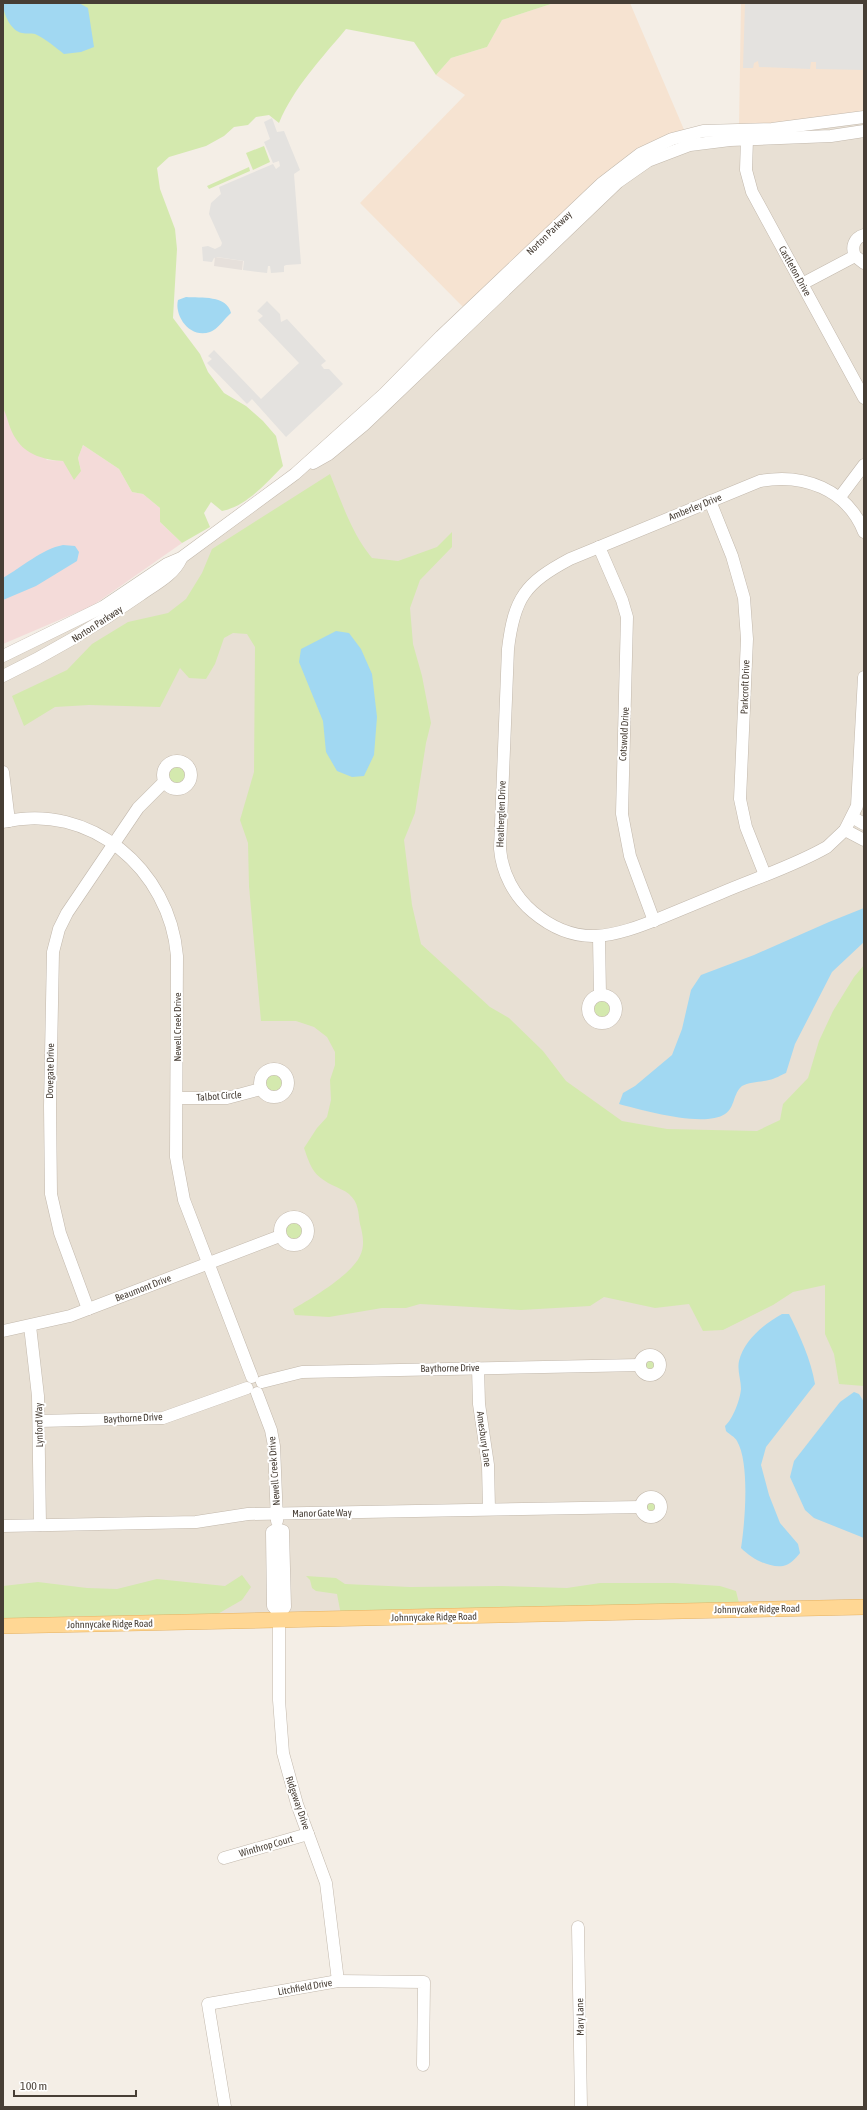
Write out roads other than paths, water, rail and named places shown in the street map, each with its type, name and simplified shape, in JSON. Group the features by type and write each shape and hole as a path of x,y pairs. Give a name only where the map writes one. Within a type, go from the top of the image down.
{"main road":[{"name":"Johnnycake Ridge Road","path":"3,1626 279,1617 864,1607"}],"street":[{"name":"Norton Parkway","path":"295,474 384,394 441,336 601,184 640,154 672,139 704,131 772,129 864,117"},
{"name":"Norton Parkway","path":"3,656 103,607 167,564 181,558 295,474 329,454 364,424 618,182 648,161 690,145 747,139 831,136 864,131"},
{"name":"Castleton Drive","path":"747,139 746,170 752,192 864,398"},
{"path":"802,284 859,259 854,243 864,235"},
{"path":"840,497 864,465"},
{"name":"Amberley Drive","path":"522,597 547,571 599,547 760,481 783,478 803,480 824,488 840,497 854,513 864,532"},
{"name":"Parkcroft Drive","path":"710,501 732,556 744,598 746,639 740,799 746,827 765,875"},
{"name":"Cotswold Drive","path":"599,547 622,600 627,617 622,814 630,856 654,921"},
{"name":"Norton Parkway","path":"3,676 48,654 96,626 178,567 181,558"},
{"name":"Heatherglen Drive","path":"522,597 511,621 508,649 501,796 501,861 507,876 520,899 538,917 563,931 586,936 599,936 626,932 817,852 839,838 849,824"},
{"path":"849,824 858,798 864,677"},
{"name":"Newell Creek Drive","path":"3,772 6,822 35,819 69,824 84,829 113,843 136,863 151,881 166,909 174,932 177,956 176,1157 178,1177 184,1200 271,1430 274,1446 277,1514 277,1529 272,1532 273,1606 279,1617"},
{"name":"Dovegate Drive","path":"88,1309 60,1233 51,1194 52,958 57,934 64,919 113,843 138,808 164,782"},
{"path":"849,824 864,824"},
{"path":"849,824 864,840"},
{"path":"599,936 600,995"},
{"name":"Talbot Circle","path":"176,1098 226,1098 261,1089"},
{"name":"Beaumont Drive","path":"3,1331 70,1316 280,1236"},
{"name":"Lynford Way","path":"30,1326 37,1381 39,1420 40,1525"},
{"name":"Baythorne Drive","path":"39,1420 163,1418 254,1385 297,1372 640,1365"},
{"name":"Amesbury Lane","path":"478,1368 479,1404 488,1465 489,1510"},
{"name":"Manor Gate Way","path":"3,1526 196,1522 235,1515 641,1507"},
{"name":"Ridgeway Drive","path":"279,1617 279,1694 283,1752 290,1781 326,1883 338,1981"},
{"name":"Winthrop Court","path":"224,1858 308,1834"},
{"name":"Mary Lane","path":"578,1928 581,2107"},
{"name":"Litchfield Drive","path":"225,2107 208,2004 338,1981 424,1982 423,2065"}],"water":[{"path":"3,3 79,3 88,8 94,47 81,52 64,54 35,34 18,32 8,21"},
{"path":"186,297 219,300 229,307 231,313 213,331 203,333 196,332 185,325 178,313 178,300"},
{"path":"63,545 75,546 79,552 77,561 36,586 3,600 3,578 47,550"},
{"path":"336,631 349,633 361,649 372,674 377,717 374,755 364,776 352,777 337,771 326,752 323,721 299,662 301,649"},
{"path":"864,908 864,942 832,972 795,1044 786,1073 776,1078 742,1086 737,1092 731,1108 725,1114 715,1118 688,1119 619,1104 623,1093 635,1086 672,1055 682,1029 691,990 701,975 754,955"},
{"path":"782,1314 789,1314 805,1348 815,1384 766,1447 761,1465 769,1495 780,1523 798,1544 800,1553 788,1564 777,1566 760,1562 741,1548 745,1509 744,1463 737,1441 726,1431 725,1426 738,1404 741,1389 739,1361 745,1346 756,1333"},
{"path":"854,1392 859,1394 864,1402 864,1538 814,1518 805,1510 790,1477 794,1461 840,1402"}]}
